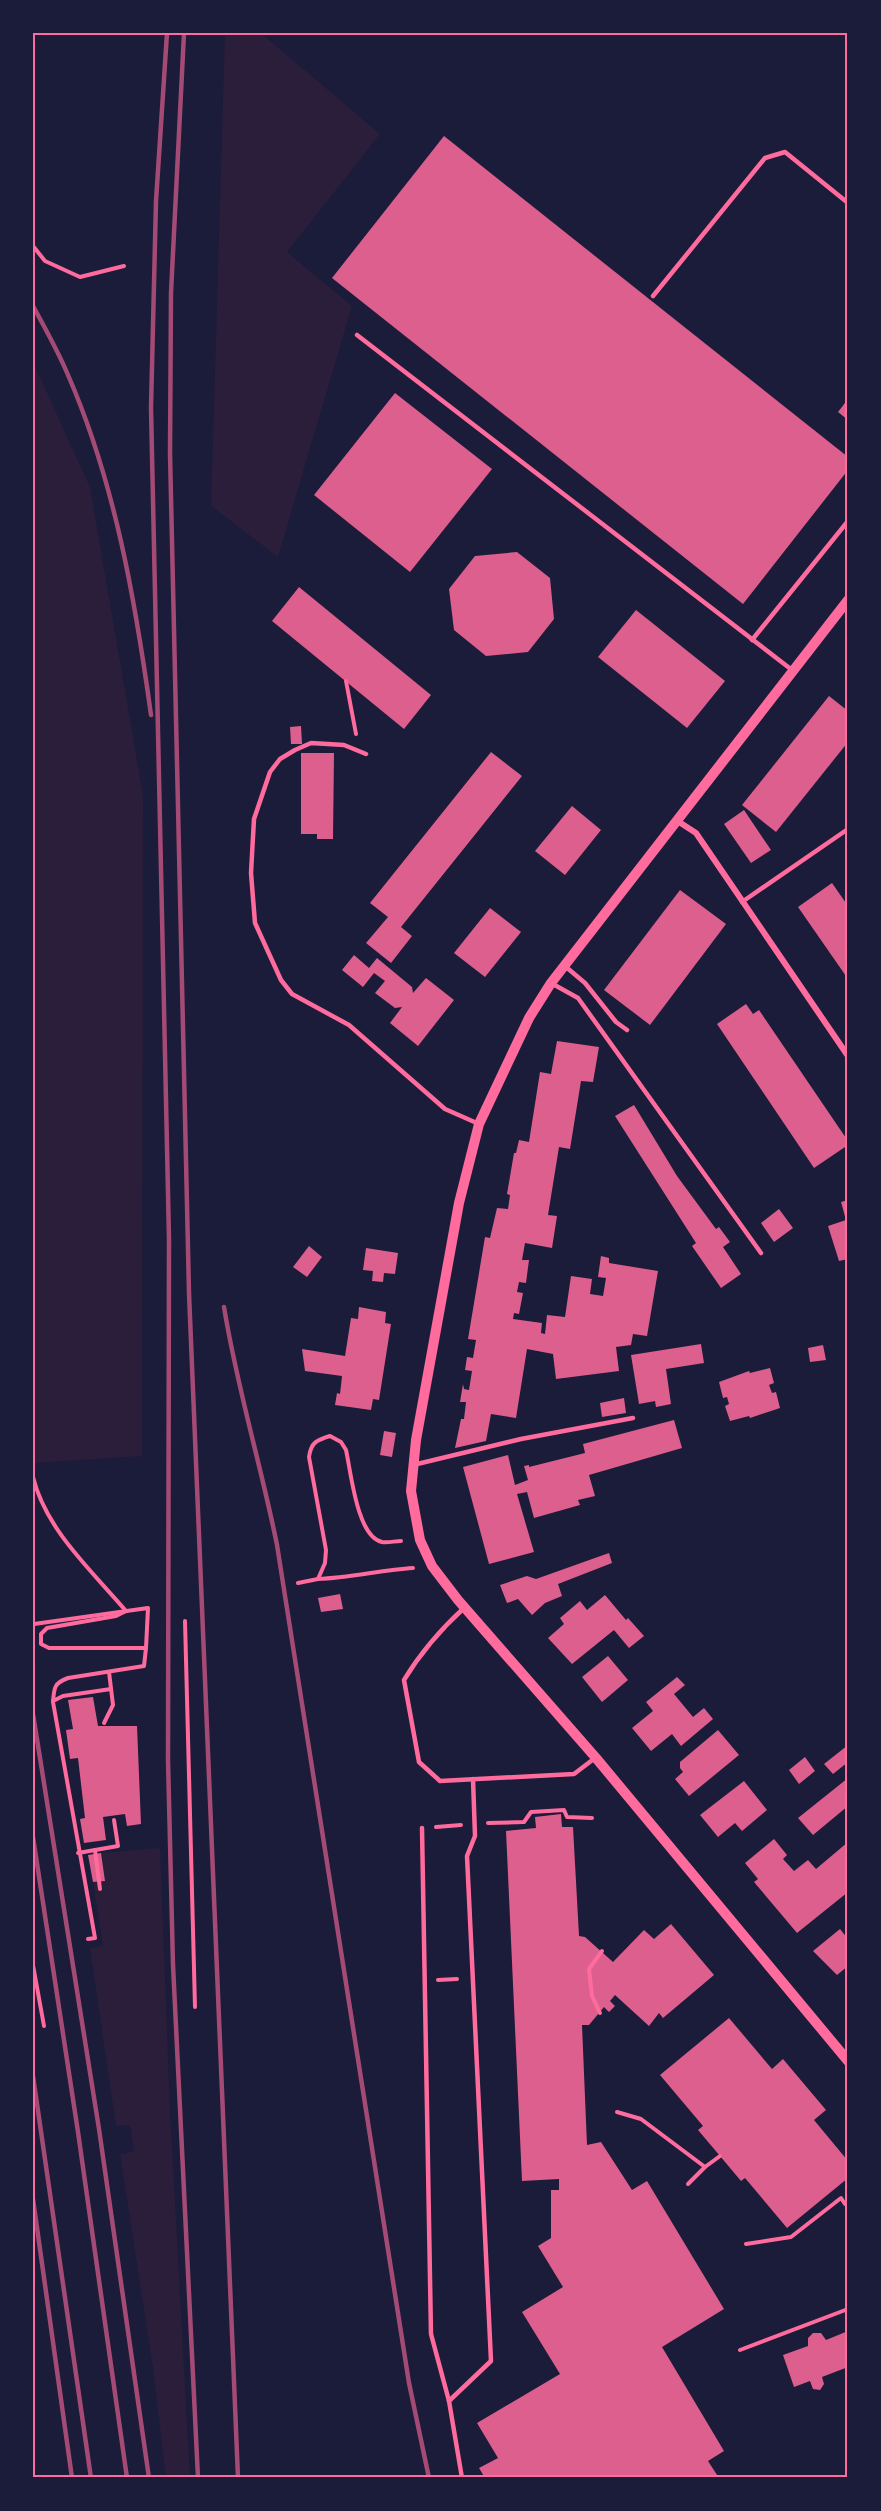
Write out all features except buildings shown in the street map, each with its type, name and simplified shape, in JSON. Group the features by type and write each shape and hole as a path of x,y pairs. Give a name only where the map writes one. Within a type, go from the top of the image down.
{"street":[{"path":"848,600 563,966 529,1018 479,1125 459,1203 413,1465 411,1491 420,1540 432,1566 461,1604 596,1758 848,2061"},
{"path":"676,820 696,833 848,1056"}],"lane":[{"path":"653,296 765,158 786,152 848,203"},
{"path":"357,334 792,670"},
{"path":"752,640 848,520"},
{"path":"366,754 344,745 311,743 280,759 270,772 254,819 251,873 255,923 280,980 292,994 349,1025 445,1109 479,1125"},
{"path":"742,902 848,829"},
{"path":"563,966 585,983 616,1022 627,1030"},
{"path":"551,982 578,998 761,1253"},
{"path":"413,1465 521,1439 633,1418"},
{"path":"461,1604 420,1655 404,1680 419,1762 440,1780 574,1774 596,1758"},
{"path":"449,2401 491,2361 468,1856 475,1836 472,1779"},
{"path":"422,1828 431,2334 449,2401 462,2478"}],"path":[{"path":"33,246 45,261 81,277 124,266"},
{"path":"346,681 357,739 351,748"},
{"path":"318,1579 325,1563 326,1550 309,1457 310,1447 316,1440 330,1436 341,1442 346,1450 363,1525 370,1536 382,1542 420,1540"},
{"path":"33,1477 40,1499 53,1523 126,1611"},
{"path":"298,1583 385,1570 432,1566"},
{"path":"34,1624 148,1608 144,1666 58,1681 54,1686 53,1702 78,1853 95,1938 88,1940"},
{"path":"126,1611 116,1616 47,1628 41,1634 41,1644 49,1648 146,1648"},
{"path":"185,1621 195,2007"},
{"path":"104,1723 113,1705 110,1672"},
{"path":"53,1702 63,1696 111,1689"},
{"path":"422,1828 475,1823 524,1822 531,1812 564,1810 567,1817 592,1818"},
{"path":"78,1853 118,1846 114,1820"},
{"path":"95,1850 100,1889"},
{"path":"600,2013 592,1996 589,1969 602,1951"},
{"path":"33,1965 44,2026"},
{"path":"425,1981 473,1979"},
{"path":"616,2112 641,2119 705,2167"},
{"path":"688,2184 720,2156"},
{"path":"746,2244 791,2237 841,2198 845,2204 848,2202"},
{"path":"740,2350 848,2310"}],"shaded area":[{"path":"225,33 261,33 380,134 287,252 352,306 278,557 211,506"},
{"path":"33,362 90,487 143,795 142,1456 33,1463"},
{"path":"160,1848 170,2110 190,2478 166,2478 153,2368 120,2154 134,2151 130,2125 116,2126 90,1948 103,1946 93,1882 105,1880 101,1853"}],"railway":[{"path":"167,33 156,201 151,408 169,1239 168,1760 173,1965 198,2478"},
{"path":"184,33 171,293 170,453 189,1293 238,2478"},
{"path":"33,306 68,375 99,457 130,585 151,715"},
{"path":"224,1307 277,1545 409,2383 429,2478"},
{"path":"33,1714 99,2129 149,2478"},
{"path":"33,1837 127,2478"},
{"path":"33,2076 91,2478"},
{"path":"33,2199 72,2478"}]}
